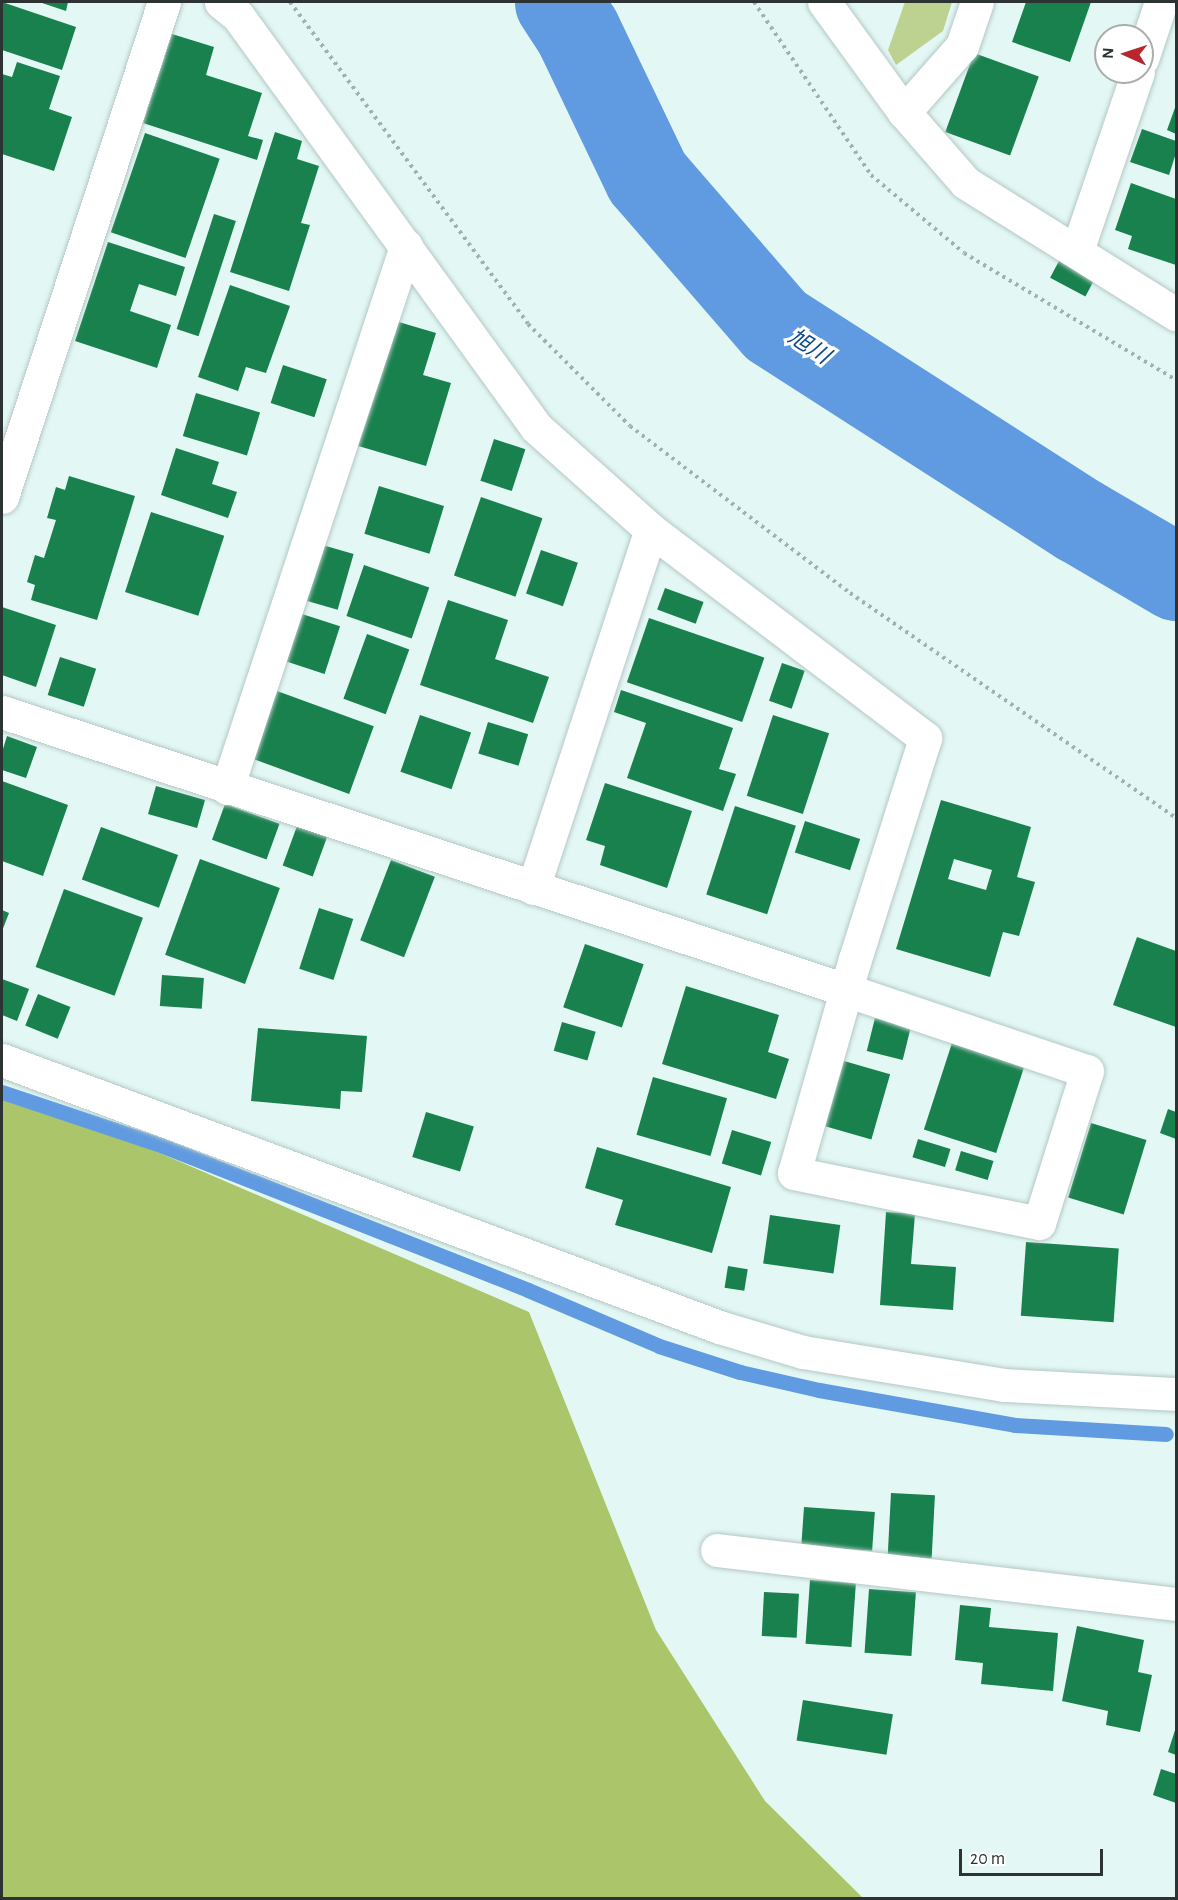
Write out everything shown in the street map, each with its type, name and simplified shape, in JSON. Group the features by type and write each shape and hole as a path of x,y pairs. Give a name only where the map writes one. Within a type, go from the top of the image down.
{"street":[{"path":"2,497 164,2"},
{"path":"2,712 227,788 846,990 1087,1071 1039,1223 794,1173 846,990 925,738 651,530 536,427 238,16 221,2"},
{"path":"824,2 904,112 966,183 1176,314"},
{"path":"904,112 962,46 977,2"},
{"path":"1154,24 1161,2"},
{"path":"1077,251 1134,84"},
{"path":"227,788 406,246"},
{"path":"533,888 632,580 651,530"},
{"path":"2,1060 719,1327 803,1352 1004,1385 1176,1394"},
{"path":"717,1550 1176,1604"}],"path":[{"path":"290,2 528,324 630,426 850,592 1176,818"}],"green space":[{"path":"905,2 952,2 943,31 896,65 888,50"},
{"path":"2,1085 529,1312 656,1630 765,1801 863,1898 2,1898"}],"building":[{"path":"2,2 76,27 62,70 2,50"},
{"path":"39,2 68,2 66,11"},
{"path":"1026,2 1091,2 1070,62 1012,42"},
{"path":"172,34 214,47 206,75 262,93 248,136 263,140 257,160 143,123"},
{"path":"974,53 1039,77 1010,156 945,132"},
{"path":"17,62 60,76 49,109 72,117 54,171 2,154 2,74 12,77"},
{"path":"1176,105 1176,134 1167,130"},
{"path":"1142,129 1176,141 1176,153 1169,175 1130,162"},
{"path":"275,132 302,141 297,159 319,166 301,223 310,225 289,291 230,272"},
{"path":"145,133 220,159 186,258 111,232"},
{"path":"1131,183 1176,199 1176,265 1128,249 1132,236 1115,230"},
{"path":"214,214 236,221 198,336 177,329"},
{"path":"108,242 185,267 176,296 139,284 130,311 171,325 157,368 75,341"},
{"path":"1059,261 1094,280 1085,297 1050,278"},
{"path":"230,285 290,306 266,373 246,367 238,391 198,377"},
{"path":"392,320 436,333 423,375 451,383 426,466 355,445"},
{"path":"283,365 327,379 314,417 271,403"},
{"path":"196,393 260,413 247,456 183,436"},
{"path":"494,439 525,449 512,491 480,481"},
{"path":"176,448 219,462 212,484 237,492 228,518 161,495"},
{"path":"69,476 135,496 97,620 31,600 35,585 27,582 35,555 44,558 56,520 47,518 56,487 65,490"},
{"path":"379,486 444,506 429,554 364,534"},
{"path":"481,497 542,518 515,597 454,575"},
{"path":"151,512 224,536 198,616 125,592"},
{"path":"319,544 354,554 338,610 303,600"},
{"path":"541,550 578,563 563,606 526,593"},
{"path":"364,565 429,587 412,639 346,616"},
{"path":"665,588 704,602 696,624 657,610"},
{"path":"448,600 508,620 495,659 549,677 533,723 420,685"},
{"path":"2,607 56,625 36,687 2,675"},
{"path":"302,614 340,626 325,674 287,662"},
{"path":"649,618 764,658 742,722 627,682"},
{"path":"367,634 409,649 386,714 343,699"},
{"path":"60,657 96,669 84,707 48,695"},
{"path":"782,663 805,671 792,709 769,701"},
{"path":"621,690 733,728 719,769 736,774 723,811 627,778 646,723 614,712"},
{"path":"277,691 374,726 349,794 252,759"},
{"path":"420,715 471,733 452,789 400,772"},
{"path":"773,715 829,733 803,814 747,796"},
{"path":"488,722 528,734 519,766 478,754"},
{"path":"7,736 37,747 26,778 2,770 2,752"},
{"path":"2,781 68,805 43,876 2,861"},
{"path":"605,783 692,811 667,888 600,865 605,846 586,840"},
{"path":"156,786 205,800 197,828 148,814"},
{"path":"941,800 1031,827 1017,877 1035,882 1019,936 1003,932 990,977 896,949","holes":["954,859 992,870 986,890 948,879"]},
{"path":"225,804 280,824 267,860 212,840"},
{"path":"735,806 796,826 767,914 706,894"},
{"path":"805,821 860,839 850,870 795,852"},
{"path":"297,826 327,837 313,876 283,865"},
{"path":"101,827 178,855 159,908 82,880"},
{"path":"200,859 280,888 245,984 165,955"},
{"path":"391,860 435,877 404,957 360,940"},
{"path":"64,889 143,918 115,996 36,967"},
{"path":"319,908 353,919 333,980 299,969"},
{"path":"2,910 9,913 2,931"},
{"path":"1137,937 1176,951 1176,1027 1113,1005"},
{"path":"585,944 644,964 622,1028 563,1007"},
{"path":"162,975 204,978 202,1009 160,1006"},
{"path":"2,979 29,989 17,1021 2,1015"},
{"path":"686,986 779,1015 768,1052 789,1059 776,1099 662,1064"},
{"path":"38,994 70,1007 58,1039 25,1026"},
{"path":"875,1018 911,1027 903,1060 867,1051"},
{"path":"562,1022 596,1032 587,1060 554,1051"},
{"path":"258,1028 367,1036 362,1092 341,1091 340,1109 251,1101"},
{"path":"952,1043 1024,1066 996,1153 924,1130"},
{"path":"844,1061 890,1074 871,1140 825,1126"},
{"path":"653,1077 727,1098 710,1156 636,1135"},
{"path":"1168,1109 1176,1112 1176,1139 1160,1133"},
{"path":"426,1112 474,1127 460,1172 412,1157"},
{"path":"1091,1123 1146,1140 1124,1215 1068,1198"},
{"path":"732,1130 771,1142 761,1175 722,1163"},
{"path":"918,1139 951,1149 945,1167 912,1157"},
{"path":"597,1147 731,1187 712,1253 615,1225 623,1200 585,1188"},
{"path":"961,1151 994,1161 988,1180 955,1170"},
{"path":"886,1212 915,1214 911,1264 956,1267 953,1310 880,1305"},
{"path":"770,1215 840,1225 833,1273 763,1264"},
{"path":"1026,1242 1119,1248 1114,1322 1021,1316"},
{"path":"728,1266 748,1269 744,1291 725,1288"},
{"path":"891,1493 935,1495 932,1558 888,1556"},
{"path":"804,1507 875,1512 872,1551 801,1546"},
{"path":"810,1580 856,1583 851,1647 806,1644"},
{"path":"869,1589 916,1592 911,1656 865,1653"},
{"path":"764,1592 799,1594 797,1638 762,1636"},
{"path":"960,1605 991,1608 989,1627 1058,1633 1053,1691 981,1684 983,1663 955,1660"},
{"path":"1077,1626 1144,1640 1138,1672 1152,1675 1140,1732 1106,1725 1108,1711 1062,1701"},
{"path":"803,1700 893,1714 886,1755 797,1740"},
{"path":"1176,1727 1176,1755 1168,1752"},
{"path":"1161,1769 1176,1774 1176,1803 1153,1795"}],"waterway":[{"name":"旭川","path":"558,2 577,31 647,177 775,325 1079,520 1176,577"},
{"path":"2,1092 163,1146 528,1290 659,1346 740,1372 819,1390 1015,1425 1166,1434"}]}
